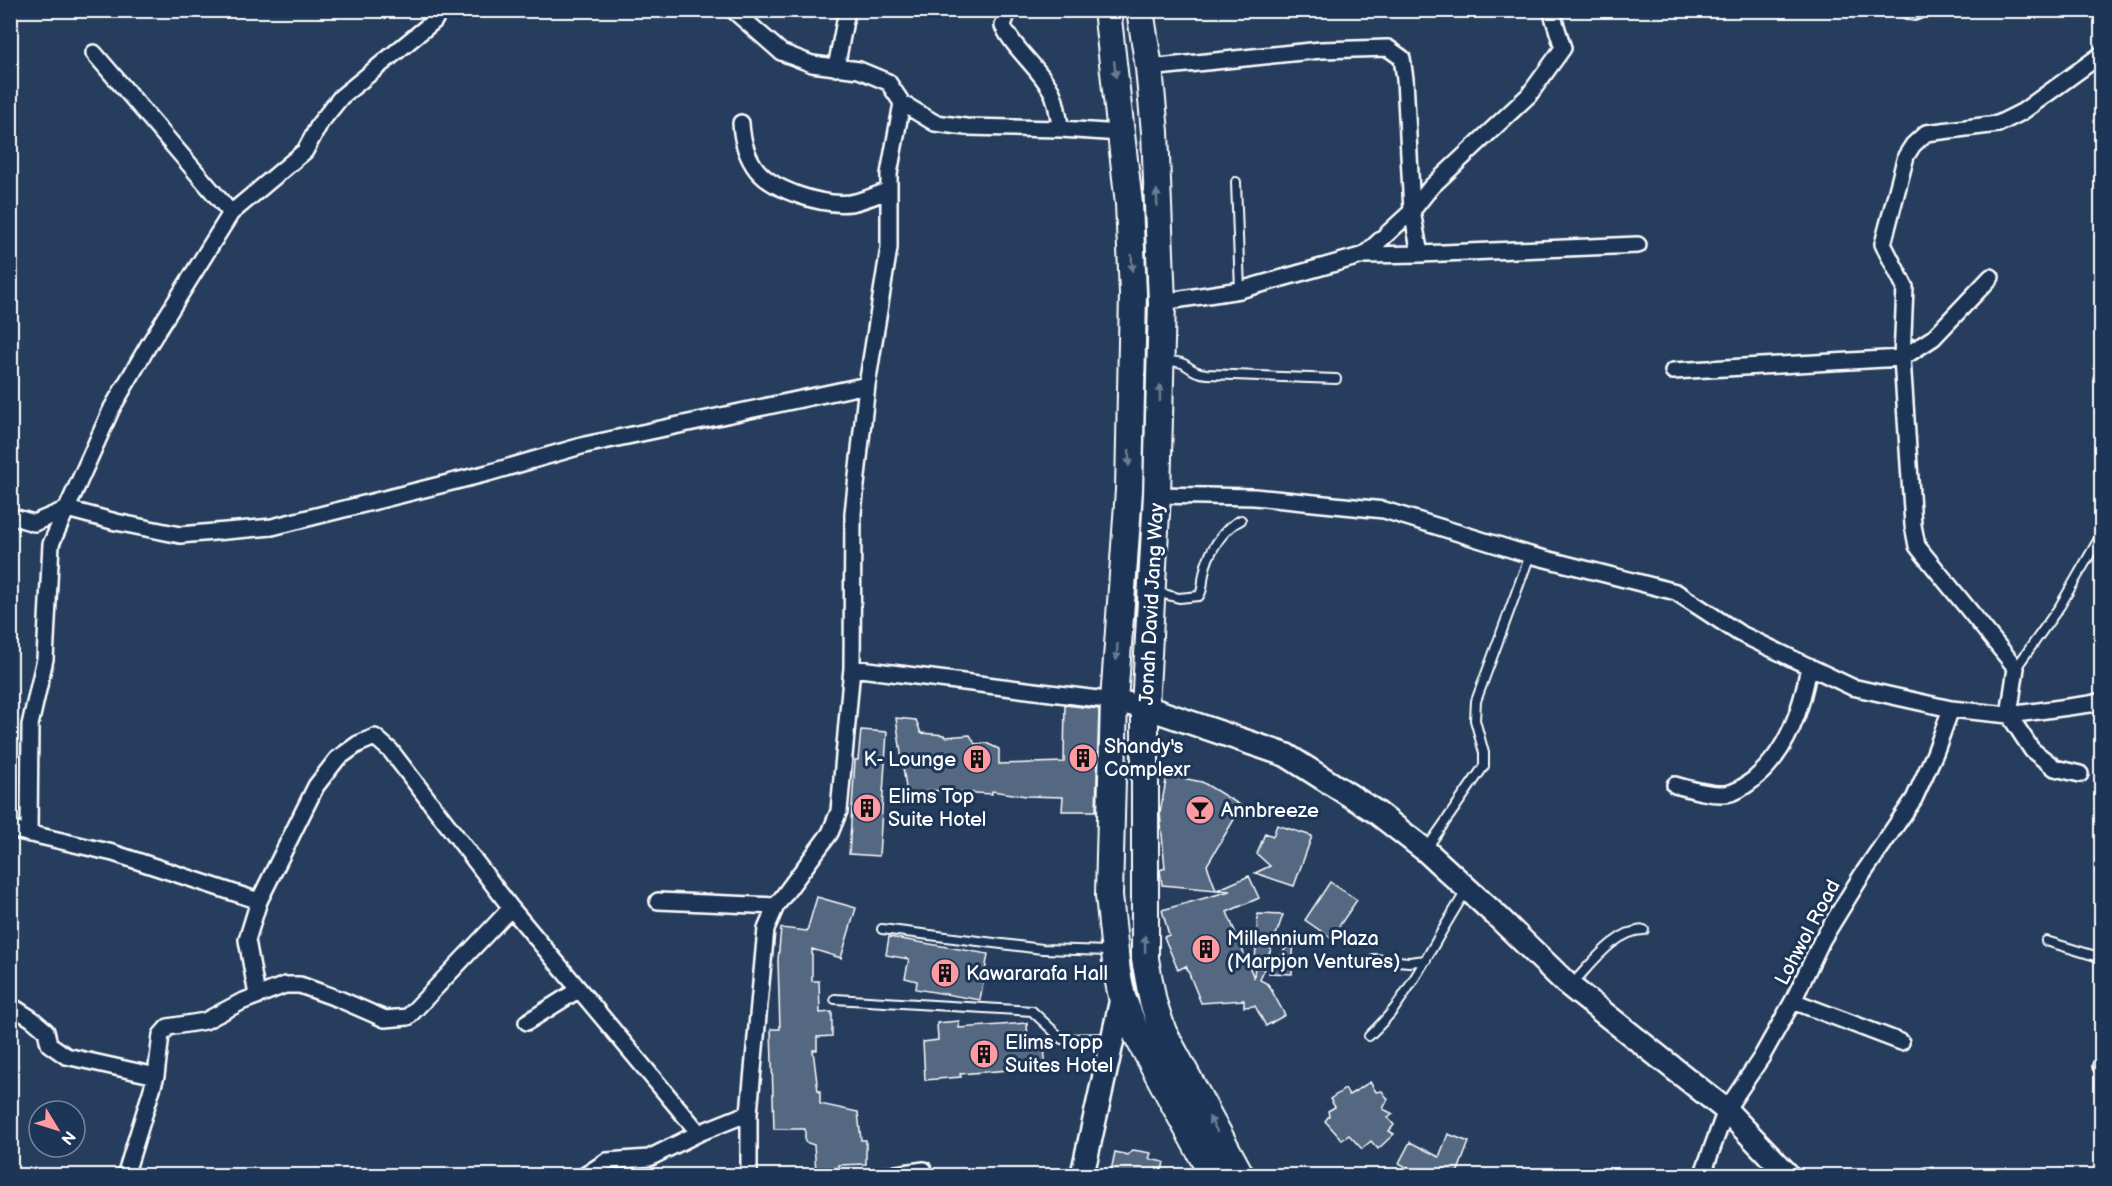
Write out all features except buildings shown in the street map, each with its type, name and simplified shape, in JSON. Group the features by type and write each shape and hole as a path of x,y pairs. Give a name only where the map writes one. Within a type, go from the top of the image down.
{"main road":[{"path":"1107,10 1129,204 1133,293 1129,490 1114,701 1109,895 1122,997 1137,1035 1213,1176"},
{"name":"Jonah David Jang Way","path":"1140,10 1149,68 1155,132 1162,302 1157,495 1145,707 1145,958 1153,1002 1163,1032 1241,1176"}],"street":[{"path":"29,834 30,725 45,660 51,544 112,408 231,213 305,151 320,123 341,97 434,21 440,10"},
{"path":"733,10 781,52 812,64 859,70 888,82 902,103 935,123 966,128 1061,129 1120,133"},
{"path":"836,68 847,10"},
{"path":"1008,10 1003,26 1009,38 1054,94 1061,129"},
{"path":"1364,255 1412,211 1431,187 1529,95 1563,48 1551,10"},
{"path":"1907,10 1919,10"},
{"path":"1149,68 1321,50 1388,48 1402,58 1412,211 1420,254"},
{"path":"94,53 231,213"},
{"path":"2080,774 2055,768 2032,750 2009,715 2016,668 1917,546 1913,525 1902,358 1905,287 1883,244 1906,156 1913,145 1926,133 1998,124 2022,112 2102,54"},
{"path":"749,1176 749,1113 766,929 776,906 830,833 839,811 852,668 853,513 867,384 889,248 889,174 902,103"},
{"path":"741,123 742,141 748,156 757,171 772,184 804,197 831,203 850,203 889,190"},
{"path":"1162,302 1240,290 1364,255 1638,245"},
{"path":"1673,371 1902,358 1933,338 1991,277"},
{"path":"10,516 34,523 67,509 180,535 272,527 488,473 585,445 867,384"},
{"path":"1157,495 1254,497 1384,510 1530,555 1676,592 1739,633 1852,687 1951,709 2009,715 2102,701"},
{"path":"1675,785 1725,794 1740,790 1761,774 1783,746 1797,717 1809,666"},
{"path":"852,668 1114,701 1145,707 1286,755 1349,794 1425,850 1570,986 1725,1110 1789,1176"},
{"name":"Lohwol Road","path":"1702,1176 1725,1110 1761,1058 1822,940 1862,875 1914,799 1935,753 1951,709"},
{"path":"258,995 247,940 260,902 316,786 337,759 357,744 375,737 391,751 511,908 699,1133"},
{"path":"10,829 113,853 260,902"},
{"path":"658,901 776,906"},
{"path":"125,1176 156,1076 161,1035 168,1027 205,1021 258,995 285,985 300,986 339,999 385,1019 408,1017 511,908"},
{"path":"527,1022 578,990"},
{"path":"1082,1176 1122,997"},
{"path":"1793,1000 1901,1041"},
{"path":"10,1005 46,1031 49,1044 66,1056 156,1076"},
{"path":"584,1176 607,1161 649,1158 699,1133 749,1113"},
{"path":"883,1176 924,1170"}],"lane":[{"path":"1236,182 1240,290"},
{"path":"1160,360 1176,361 1197,373 1336,379"},
{"path":"1152,591 1179,598 1199,596 1203,590 1204,572 1215,545 1232,524 1241,520"},
{"path":"2016,668 2060,606 2100,537"},
{"path":"1425,850 1484,766 1484,753 1475,720 1476,701 1530,555"},
{"path":"1369,1036 1393,1010 1468,889"},
{"path":"882,929 1042,949 1115,951"},
{"path":"1570,986 1611,945 1632,930 1644,930"},
{"path":"2046,941 2102,958"},
{"path":"1374,959 1384,961 1426,960"},
{"path":"835,999 1032,1011 1062,1039 1114,1038"}],"place":[{"name":"Shandy's Complexr","path":"1083,758"},
{"name":"K- Lounge","path":"977,759"},
{"name":"Elims Top Suite Hotel","path":"867,808"},
{"name":"Annbreeze","path":"1200,810"},
{"name":"Millennium Plaza (Marpjon Ventures)","path":"1206,949"},
{"name":"Kawararafa Hall","path":"945,973"},
{"name":"Elims Topp Suites Hotel","path":"984,1054"}]}
